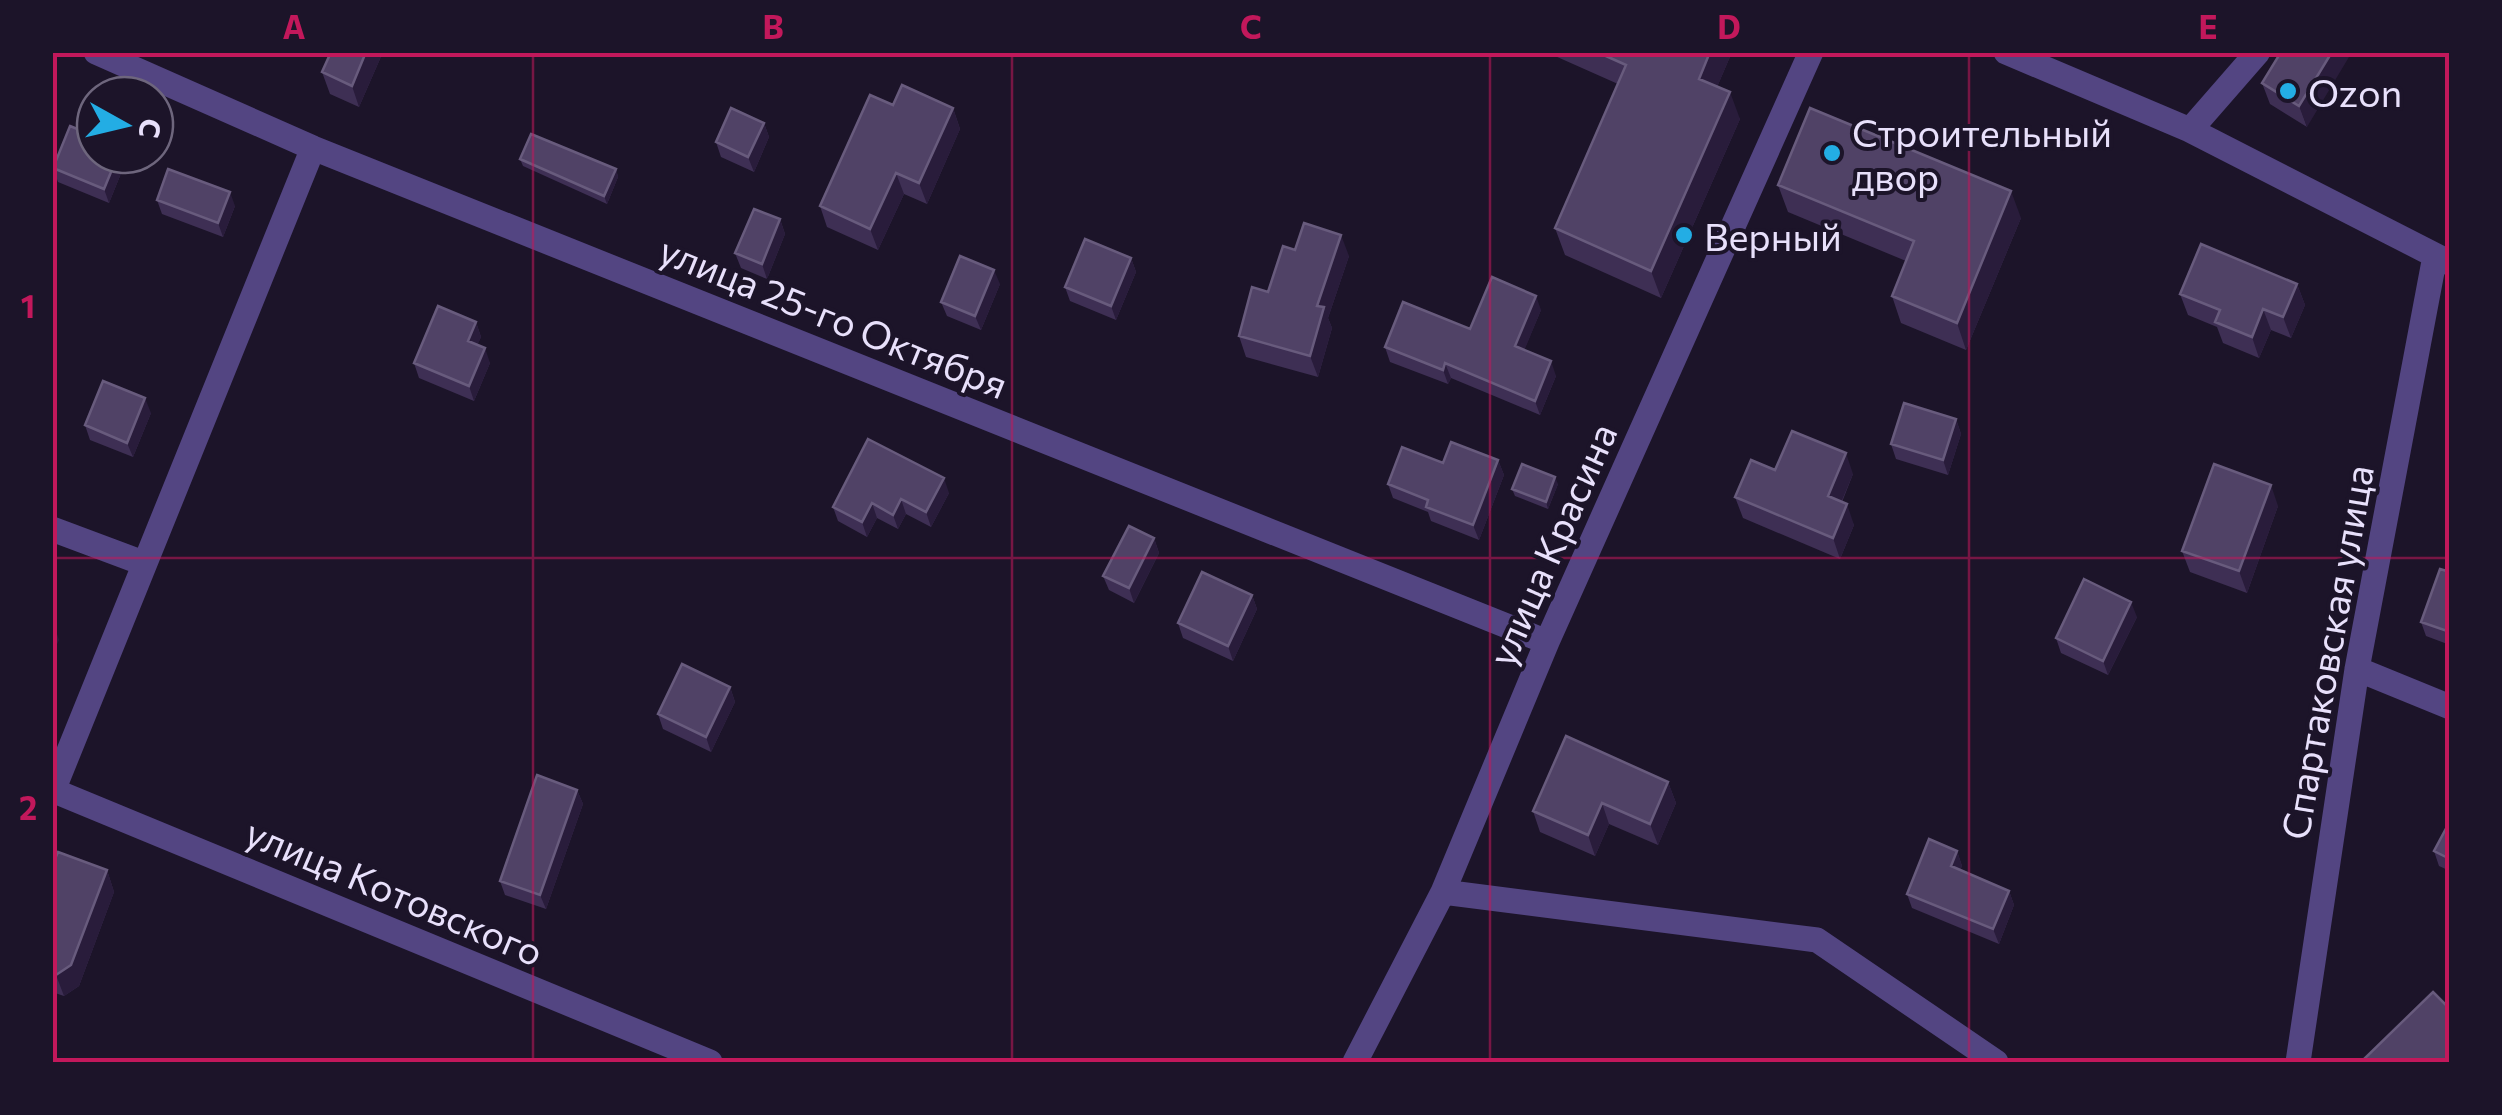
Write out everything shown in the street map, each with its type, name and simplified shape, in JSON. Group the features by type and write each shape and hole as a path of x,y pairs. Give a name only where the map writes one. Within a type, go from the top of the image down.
{"street":[{"name":"улица 25-го Октября","path":"96,52 313,148 1547,642"},
{"name":"улица Красина","path":"1355,1062 1443,892 1547,642 1810,52"},
{"path":"2006,52 2190,130 2442,259"},
{"path":"2190,130 2258,52"},
{"path":"53,791 313,148"},
{"name":"Спартаковская улица","path":"2298,1062 2356,670 2442,259"},
{"path":"52,529 143,563"},
{"path":"2356,670 2450,707"},
{"name":"улица Котовского","path":"53,791 710,1062"},
{"path":"1443,892 1817,940 1996,1062"}],"building":[{"path":"331,52 366,52 352,86 322,72"},
{"path":"1597,52 1710,52 1699,79 1730,92 1651,271 1555,228 1626,65"},
{"path":"2281,52 2332,52 2299,106 2262,83"},
{"path":"902,85 953,108 919,183 896,173 870,229 820,206 870,95 893,105"},
{"path":"731,108 764,123 748,157 716,142"},
{"path":"1810,108 2011,191 1957,323 1892,296 1914,241 1778,185"},
{"path":"70,126 75,128 75,175 110,175 104,189 53,168"},
{"path":"531,134 616,169 604,196 520,159"},
{"path":"175,172 230,192 218,223 157,200 166,175 175,175"},
{"path":"754,209 780,219 762,264 735,253"},
{"path":"1304,223 1341,235 1317,306 1324,307 1310,356 1239,336 1252,287 1268,292 1283,246 1295,250"},
{"path":"1085,239 1131,258 1111,306 1065,287"},
{"path":"2201,244 2297,284 2283,317 2263,309 2252,337 2215,322 2220,310 2180,294"},
{"path":"960,256 994,270 975,316 941,302"},
{"path":"1492,277 1536,296 1515,346 1551,361 1535,401 1445,363 1443,370 1385,347 1403,302 1470,329"},
{"path":"438,306 476,322 468,341 485,348 469,386 414,363"},
{"path":"103,381 145,398 127,443 85,425"},
{"path":"1904,403 1956,419 1943,460 1891,444"},
{"path":"1792,431 1846,453 1828,496 1847,504 1833,538 1735,497 1751,460 1775,470"},
{"path":"868,439 944,478 926,512 901,499 893,515 872,503 862,522 833,507"},
{"path":"1451,442 1498,460 1473,525 1426,507 1428,500 1388,484 1402,447 1443,463"},
{"path":"1522,464 1555,477 1546,502 1512,489"},
{"path":"2214,464 2271,485 2239,571 2182,551"},
{"path":"1129,526 1154,538 1129,588 1103,576"},
{"path":"2440,569 2450,572 2450,632 2421,622"},
{"path":"1202,572 1252,595 1228,646 1178,623"},
{"path":"2084,579 2131,602 2103,661 2056,638"},
{"path":"682,664 730,687 706,737 658,714"},
{"path":"1566,736 1668,782 1650,824 1602,803 1588,835 1533,811"},
{"path":"537,775 577,790 540,895 500,881"},
{"path":"2450,821 2450,859 2434,851"},
{"path":"1929,839 1957,851 1951,866 2009,891 1993,929 1907,894"},
{"path":"58,852 107,870 71,965 56,975 52,974 52,866"},
{"path":"2433,992 2450,1009 2450,1062 2363,1060"}],"place":[{"name":"Ozon","path":"2288,91"},
{"name":"Строительный двор","path":"1832,153"},
{"name":"Верный","path":"1684,235"}]}
